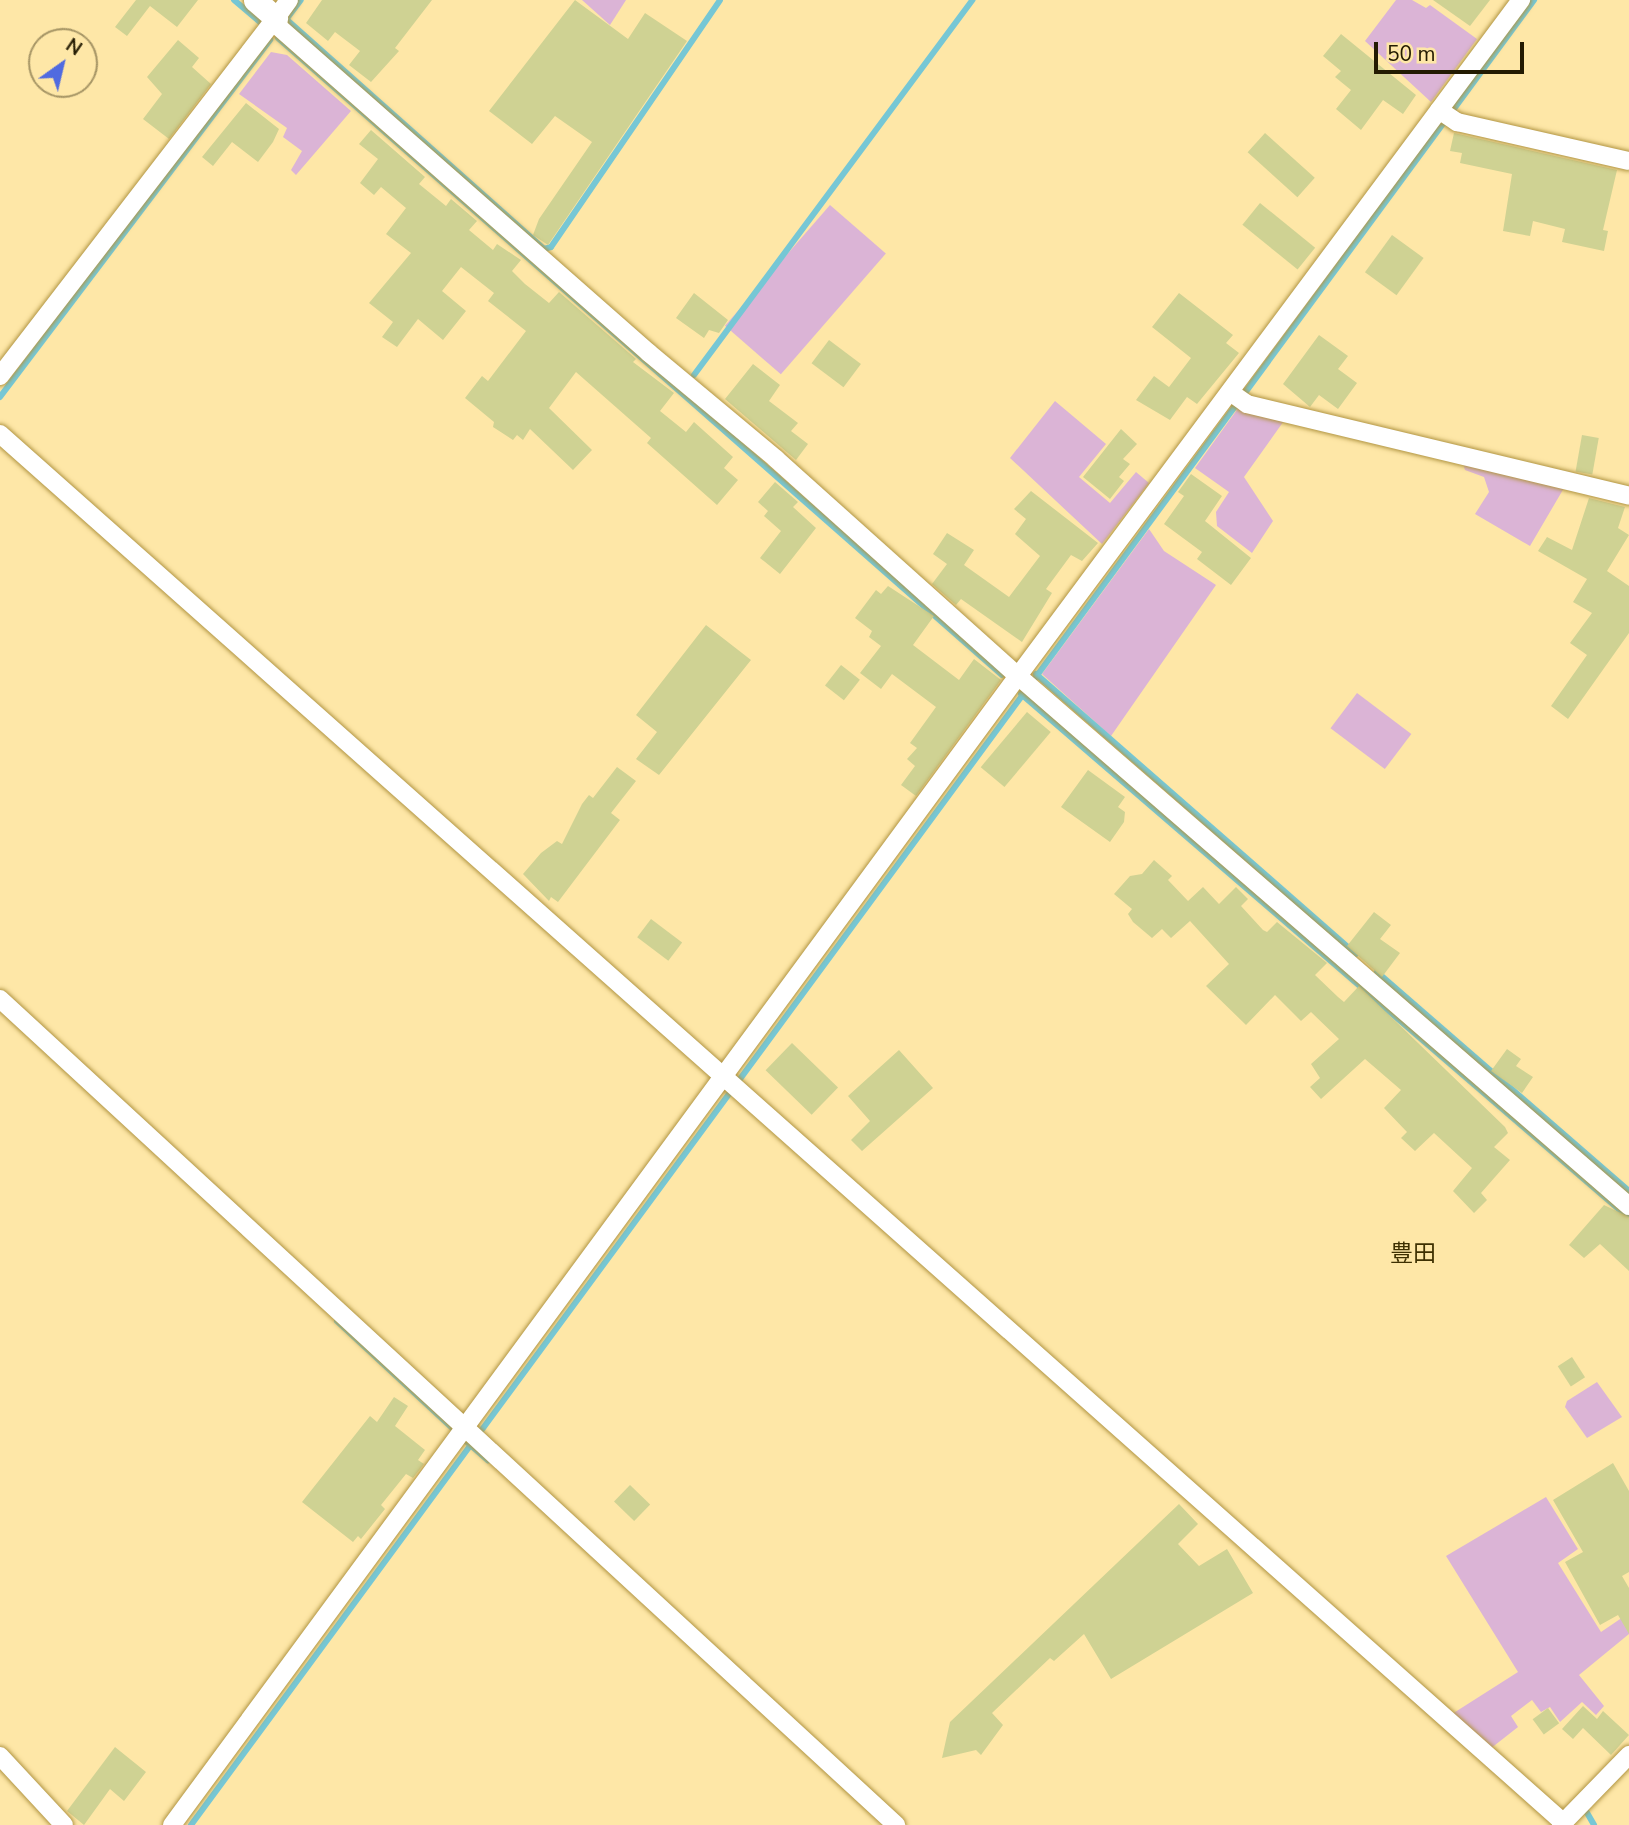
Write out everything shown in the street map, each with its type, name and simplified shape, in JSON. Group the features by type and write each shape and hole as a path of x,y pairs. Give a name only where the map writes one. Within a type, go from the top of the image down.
{"street":[{"path":"255,0 276,22 628,335 776,459 1024,681 1629,1206"},
{"path":"172,1825 472,1434 1024,681 1446,114 1521,0"},
{"path":"0,376 276,22"},
{"path":"1446,114 1629,161"},
{"path":"1236,396 1629,496"},
{"path":"0,434 1560,1821 1629,1755"},
{"path":"0,999 896,1825"},
{"path":"0,1756 64,1825"}],"shaded area":[{"path":"582,0 626,0 610,25"},
{"path":"1396,0 1412,0 1426,8 1430,5 1477,39 1431,102 1365,41"},
{"path":"271,52 287,55 351,111 296,175 291,170 302,151 283,137 287,128 239,94"},
{"path":"830,205 886,254 781,374 725,326"},
{"path":"1055,401 1106,444 1079,477 1110,503 1136,472 1149,483 1102,544 1010,458"},
{"path":"1239,407 1286,418 1244,477 1273,521 1252,553 1217,526 1216,512 1229,492 1195,468"},
{"path":"1463,464 1564,488 1530,546 1475,514 1489,492 1484,477 1465,470"},
{"path":"1149,529 1164,551 1216,585 1111,736 1042,674"},
{"path":"1357,693 1411,734 1385,769 1331,728"},
{"path":"1597,1382 1622,1417 1587,1438 1565,1407 1567,1401"},
{"path":"1546,1497 1578,1549 1558,1563 1601,1632 1629,1613 1629,1634 1579,1675 1604,1706 1596,1715 1582,1702 1560,1722 1550,1707 1541,1712 1532,1700 1511,1716 1518,1727 1490,1749 1452,1714 1518,1672 1446,1556"}],"building":[{"path":"136,0 198,0 177,27 150,6 127,36 115,27"},
{"path":"322,0 432,0 395,48 399,51 371,82 349,65 360,51 335,32 328,41 306,23"},
{"path":"575,0 628,39 645,13 687,41 548,245 533,235 539,219 592,142 555,116 532,144 489,111"},
{"path":"1433,0 1490,0 1470,26"},
{"path":"1341,34 1416,95 1403,114 1383,100 1361,130 1336,109 1351,90 1335,77 1341,71 1323,56"},
{"path":"178,40 199,58 192,67 211,84 169,139 143,119 162,94 147,77"},
{"path":"246,103 279,129 273,142 258,162 232,142 213,166 202,157"},
{"path":"371,130 425,177 419,184 446,206 451,199 477,221 469,230 493,250 497,244 521,260 512,271 525,284 549,303 559,292 636,359 633,362 674,393 660,411 686,432 694,422 733,457 724,468 738,480 717,505 647,443 651,438 576,372 549,408 592,450 573,470 530,429 523,440 517,435 513,440 493,427 494,422 465,398 482,376 488,381 526,331 488,301 494,293 461,267 442,291 466,311 443,340 418,319 397,347 382,337 393,322 369,303 411,253 386,234 406,208 381,187 374,195 360,183 378,159 359,144"},
{"path":"1265,133 1315,178 1297,197 1248,152"},
{"path":"1454,133 1617,170 1603,230 1608,231 1604,251 1562,242 1565,229 1533,221 1530,236 1503,231 1512,174 1460,163 1462,153 1450,151"},
{"path":"1260,203 1315,248 1298,269 1242,225"},
{"path":"1392,235 1424,258 1397,295 1365,272"},
{"path":"694,293 728,320 719,333 709,330 704,338 676,318"},
{"path":"1179,293 1233,335 1226,343 1239,353 1197,404 1187,397 1170,420 1136,400 1154,376 1169,387 1191,358 1152,327"},
{"path":"1319,335 1348,356 1338,369 1357,383 1338,409 1319,395 1310,407 1283,384"},
{"path":"829,340 861,364 843,387 812,363"},
{"path":"753,364 780,385 769,401 798,423 791,431 808,444 796,460 725,399"},
{"path":"1121,429 1137,444 1123,459 1130,464 1119,477 1124,481 1110,499 1083,477"},
{"path":"1582,435 1599,438 1592,474 1576,471"},
{"path":"1191,474 1222,496 1205,521 1251,558 1231,585 1197,559 1202,552 1164,524 1184,496 1178,492"},
{"path":"775,482 798,502 793,507 816,528 780,574 760,558 781,531 764,516 768,511 758,502"},
{"path":"1031,491 1098,543 1082,561 1071,555 1046,589 1052,593 1022,642 961,599 956,605 932,584 947,564 933,554 947,533 974,550 964,565 1009,597 1040,556 1015,534 1026,519 1014,509"},
{"path":"1589,498 1625,507 1618,528 1629,535 1607,571 1629,586 1629,633 1568,719 1551,706 1587,655 1570,643 1592,613 1573,602 1587,579 1538,551 1547,537 1572,550"},
{"path":"888,586 934,616 913,645 959,680 974,659 1001,680 916,796 901,785 915,766 907,759 917,748 910,743 936,707 892,674 881,689 860,673 881,646 869,637 872,631 855,618 876,590 881,594"},
{"path":"706,625 751,660 659,775 636,759 657,732 636,715"},
{"path":"841,665 860,680 844,700 825,685"},
{"path":"1027,712 1051,732 1004,787 981,767"},
{"path":"617,767 636,781 611,813 620,820 558,902 551,897 549,901 523,874 541,853 557,841 562,844 582,804 589,795 593,798"},
{"path":"1088,770 1125,797 1118,807 1125,812 1124,822 1110,842 1061,807"},
{"path":"1154,860 1172,876 1168,880 1188,901 1203,887 1219,904 1236,887 1248,899 1241,906 1263,930 1267,932 1277,922 1327,963 1315,975 1338,997 1344,1002 1359,986 1505,1127 1508,1133 1494,1147 1510,1160 1481,1193 1487,1200 1474,1213 1453,1191 1472,1168 1434,1133 1415,1151 1401,1138 1407,1132 1384,1108 1401,1090 1365,1059 1321,1099 1310,1087 1320,1078 1311,1064 1339,1039 1311,1012 1301,1021 1275,995 1246,1025 1206,986 1229,964 1190,921 1171,938 1162,929 1152,938 1133,922 1128,914 1132,909 1114,894 1130,876 1142,874"},
{"path":"1374,912 1391,925 1380,939 1400,953 1382,977 1347,946"},
{"path":"651,919 682,942 668,961 637,937"},
{"path":"792,1043 838,1087 812,1115 766,1070"},
{"path":"1507,1049 1521,1059 1516,1066 1533,1077 1522,1093 1491,1071"},
{"path":"899,1050 933,1088 862,1151 851,1140 870,1121 848,1096"},
{"path":"1604,1205 1629,1217 1629,1271 1600,1244 1584,1258 1569,1245"},
{"path":"1572,1357 1585,1377 1571,1386 1558,1366"},
{"path":"394,1397 408,1406 395,1426 425,1450 418,1460 424,1464 413,1478 406,1474 381,1505 385,1509 361,1539 358,1536 353,1542 302,1502 370,1416 377,1422"},
{"path":"1613,1463 1629,1491 1629,1572 1622,1576 1629,1588 1629,1634 1618,1615 1600,1625 1565,1562 1583,1552 1553,1500"},
{"path":"630,1485 650,1504 634,1521 614,1502"},
{"path":"1179,1504 1198,1524 1178,1544 1199,1566 1227,1549 1253,1593 1111,1679 1084,1634 1054,1661 1050,1658 992,1713 1003,1725 981,1755 976,1750 942,1758 950,1722"},
{"path":"1583,1706 1597,1719 1603,1711 1629,1735 1611,1755 1583,1728 1573,1739 1562,1729"},
{"path":"1548,1708 1559,1723 1544,1735 1533,1719"},
{"path":"115,1747 146,1772 124,1801 110,1789 84,1825 67,1811"}],"waterway":[{"path":"234,0 267,28"},
{"path":"285,21 301,0"},
{"path":"286,19 544,249 551,247 720,0"},
{"path":"694,375 972,0"},
{"path":"191,1825 1534,0"},
{"path":"278,38 1002,675"},
{"path":"0,397 270,40"},
{"path":"1036,674 1356,954"},
{"path":"1021,694 1629,1218"},
{"path":"1377,972 1629,1191"},
{"path":"337,1321 452,1428"},
{"path":"467,1442 488,1460"},
{"path":"1586,1811 1594,1825"}],"district":[{"name":"豊田","path":"1413,1254"}]}
